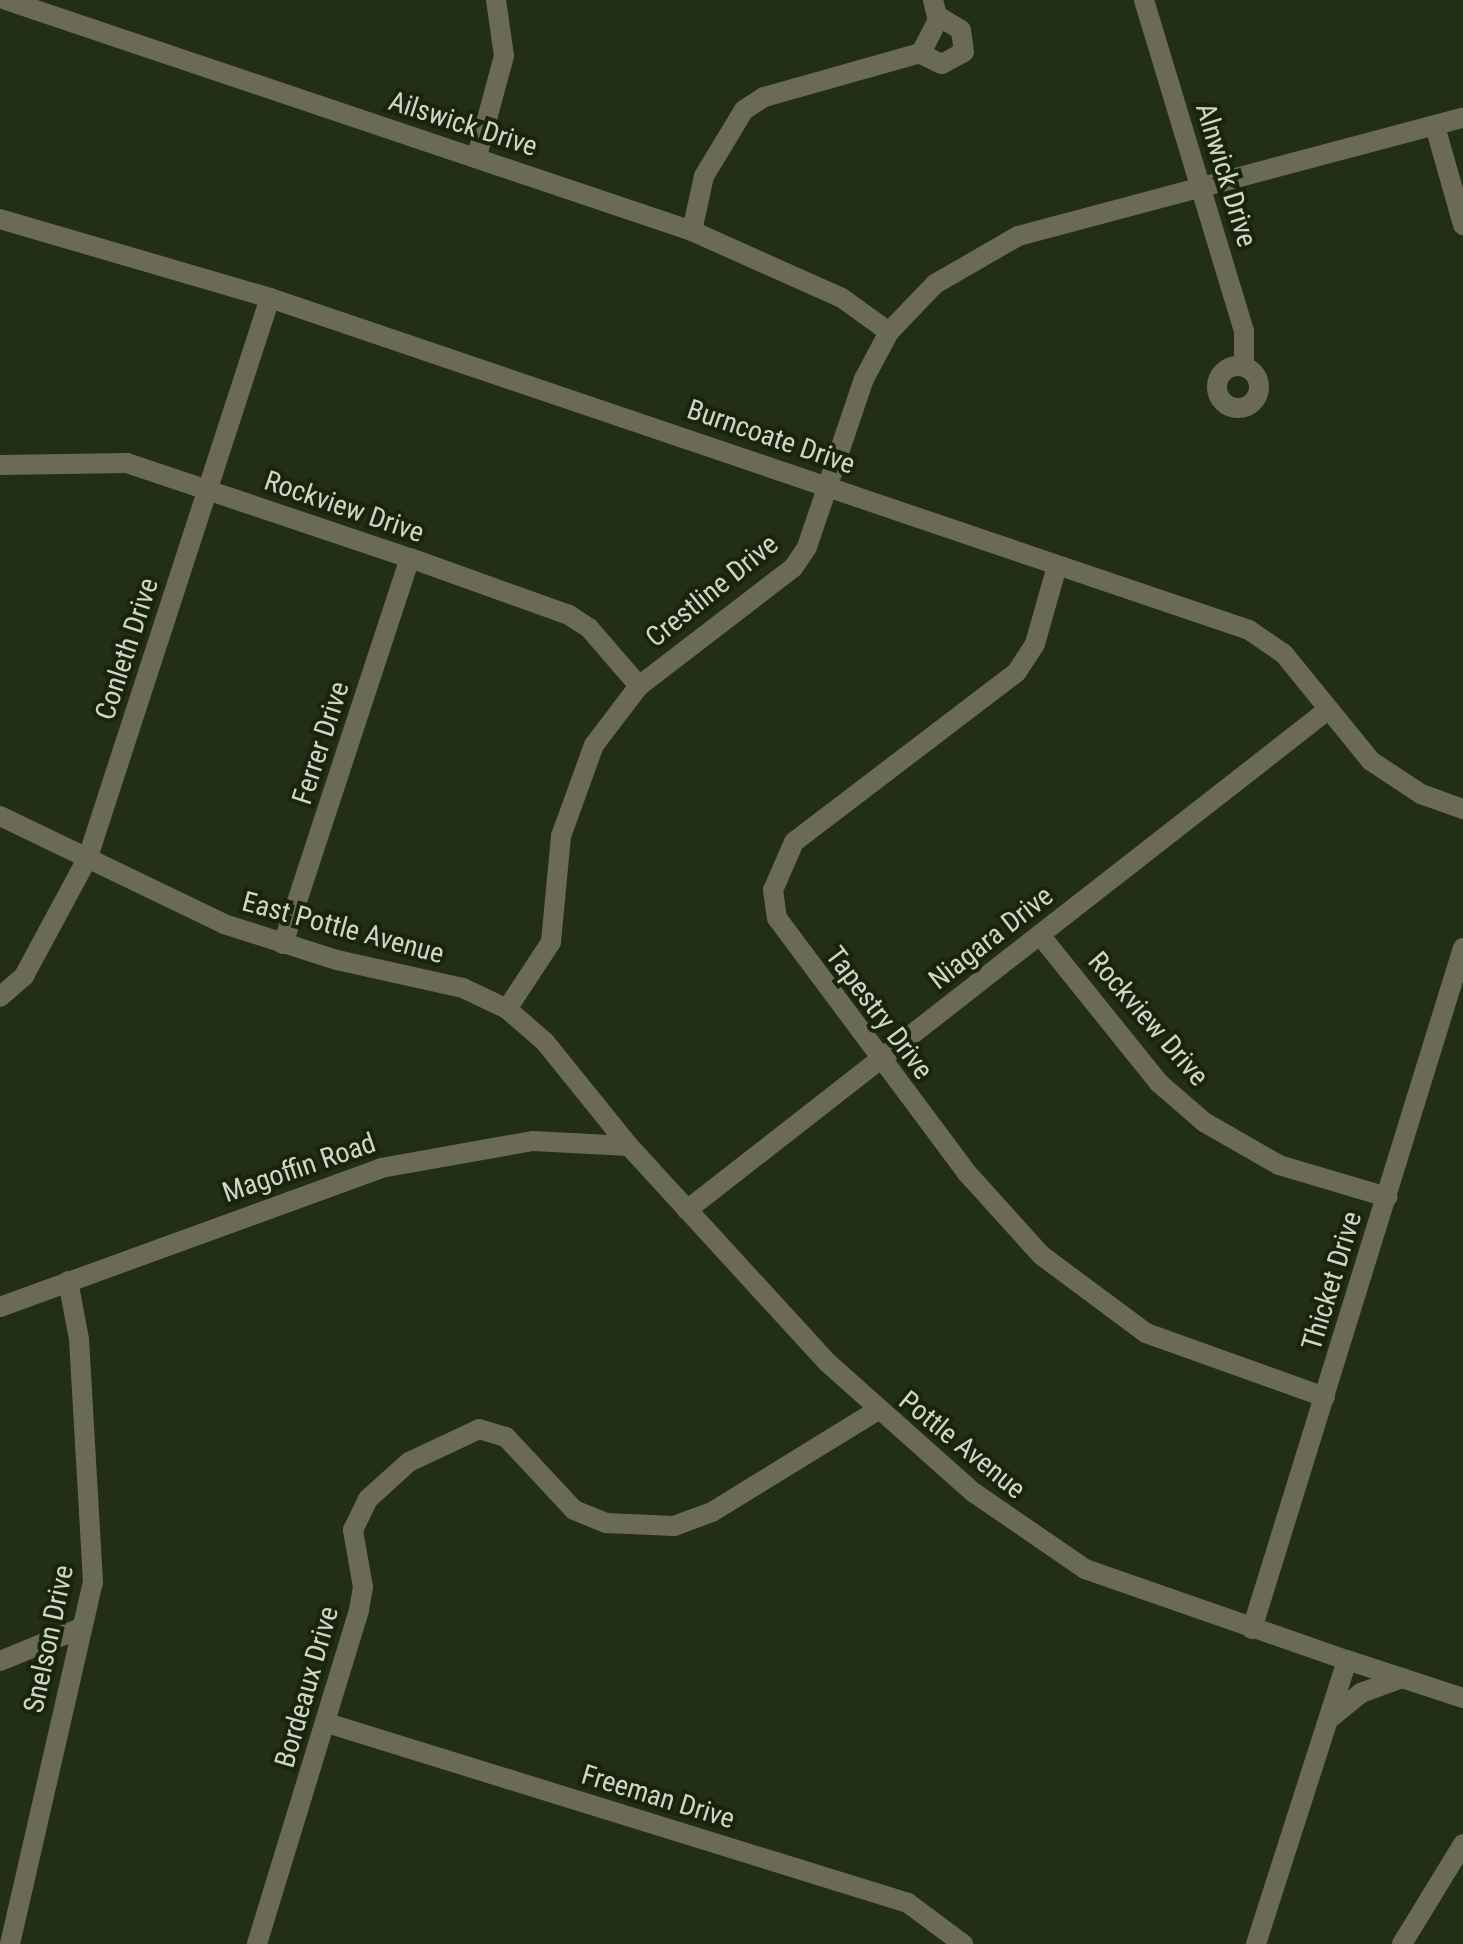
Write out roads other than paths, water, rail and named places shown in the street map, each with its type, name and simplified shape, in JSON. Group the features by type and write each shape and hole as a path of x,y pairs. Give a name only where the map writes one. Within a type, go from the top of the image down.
{"street":[{"name":"Ailswick Drive","path":"6,0 692,231 842,298 888,332"},
{"path":"476,156 504,56 496,0"},
{"name":"Alnwick Drive","path":"1144,0 1244,331 1244,367"},
{"path":"919,53 942,64 964,52 961,30 936,8"},
{"path":"692,231 704,176 744,110 794,88 919,53 932,38 936,8"},
{"name":"Crestline Drive","path":"508,1008 551,942 554,883 571,794 594,745 639,686 793,568 828,486 864,379 888,332 936,284 1018,236 1463,118"},
{"path":"1435,126 1463,225"},
{"name":"Burncoate Drive","path":"0,219 270,298 1268,639 1397,782 1463,809"},
{"name":"Conleth Drive","path":"0,997 24,976 88,857 270,298"},
{"name":"Rockview Drive","path":"2,470 127,463 207,488 569,615 589,628 639,686"},
{"name":"Ferrer Drive","path":"283,944 410,558"},
{"name":"Tapestry Drive","path":"1056,566 1035,644 1017,672 794,842 780,866 774,890 778,918 880,1059 1041,1255 1108,1307 1195,1356 1325,1397"},
{"name":"Niagara Drive","path":"687,1210 1329,709"},
{"name":"East Pottle Avenue","path":"0,816 224,924 283,944 463,988 508,1008 545,1042 629,1146"},
{"name":"Rockview Drive","path":"1040,935 1159,1083 1204,1122 1279,1165 1387,1197"},
{"name":"Thicket Drive","path":"1252,1629 1463,948"},
{"name":"Magoffin Road","path":"0,1307 344,1180 436,1154 572,1139 629,1146"},
{"name":"Pottle Avenue","path":"629,1146 876,1411 973,1492 1084,1569 1463,1698"},
{"name":"Snelson Drive","path":"10,1944 81,1628 95,1548 68,1282"},
{"name":"Bordeaux Drive","path":"264,1942 363,1587 353,1530 368,1499 447,1440 478,1429 506,1437 574,1510 606,1523 674,1526 712,1512 876,1411"},
{"path":"0,1661 81,1628"},
{"path":"1256,1944 1347,1660"},
{"path":"1327,1721 1362,1694 1403,1678"},
{"name":"Freeman Drive","path":"326,1723 908,1903 963,1944"},
{"path":"1402,1944 1463,1844"}]}
